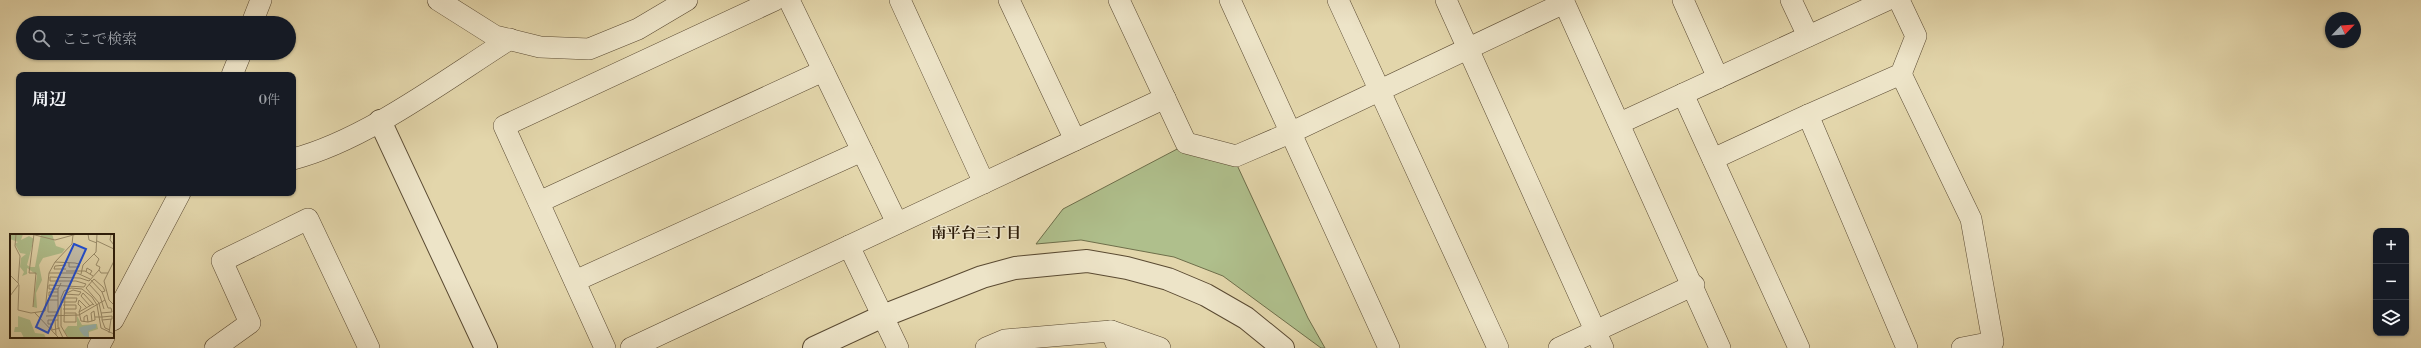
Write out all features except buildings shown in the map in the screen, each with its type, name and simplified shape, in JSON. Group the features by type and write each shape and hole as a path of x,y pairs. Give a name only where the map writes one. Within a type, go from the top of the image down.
{"street":[{"path":"254,16 260,0"},
{"path":"438,0 495,36 540,47 589,49 638,29 687,0"},
{"path":"605,348 504,126 775,0"},
{"path":"789,0 897,223"},
{"path":"900,0 984,183"},
{"path":"1009,0 1074,140"},
{"path":"1119,0 1186,143 1236,156 1292,132 1564,2 1694,285 1720,348"},
{"path":"1230,0 1292,132 1388,348"},
{"path":"1338,0 1498,348"},
{"path":"1446,0 1600,339"},
{"path":"1683,0 1718,78"},
{"path":"1791,0 1808,36"},
{"path":"1620,123 1887,0"},
{"path":"1713,159 1901,74 1916,36 1899,0"},
{"path":"296,158 320,152 380,121 510,39"},
{"path":"233,72 238,60"},
{"path":"539,202 823,71"},
{"path":"1901,74 1970,220 1993,342 1962,348"},
{"path":"1682,94 1799,348"},
{"path":"631,348 1165,98"},
{"path":"1808,115 1907,348"},
{"path":"380,121 486,348"},
{"path":"575,281 862,151"},
{"path":"114,318 178,196"},
{"path":"215,348 250,323 222,261 308,219 369,348"},
{"path":"849,246 898,348"},
{"path":"814,348 883,316 982,277 1015,268 1087,261 1127,268 1168,279 1206,295 1246,318 1283,348"},
{"path":"1559,348 1600,339 1694,285"},
{"path":"98,348 103,338"},
{"path":"986,348 1007,344 1115,340 1160,348"}],"green space":[{"path":"1181,147 1237,165 1308,318 1325,348 1321,348 1223,276 1174,257 1081,240 1036,244 1063,209"}],"district":[{"name":"南平台三丁目","path":"976,233"}]}
